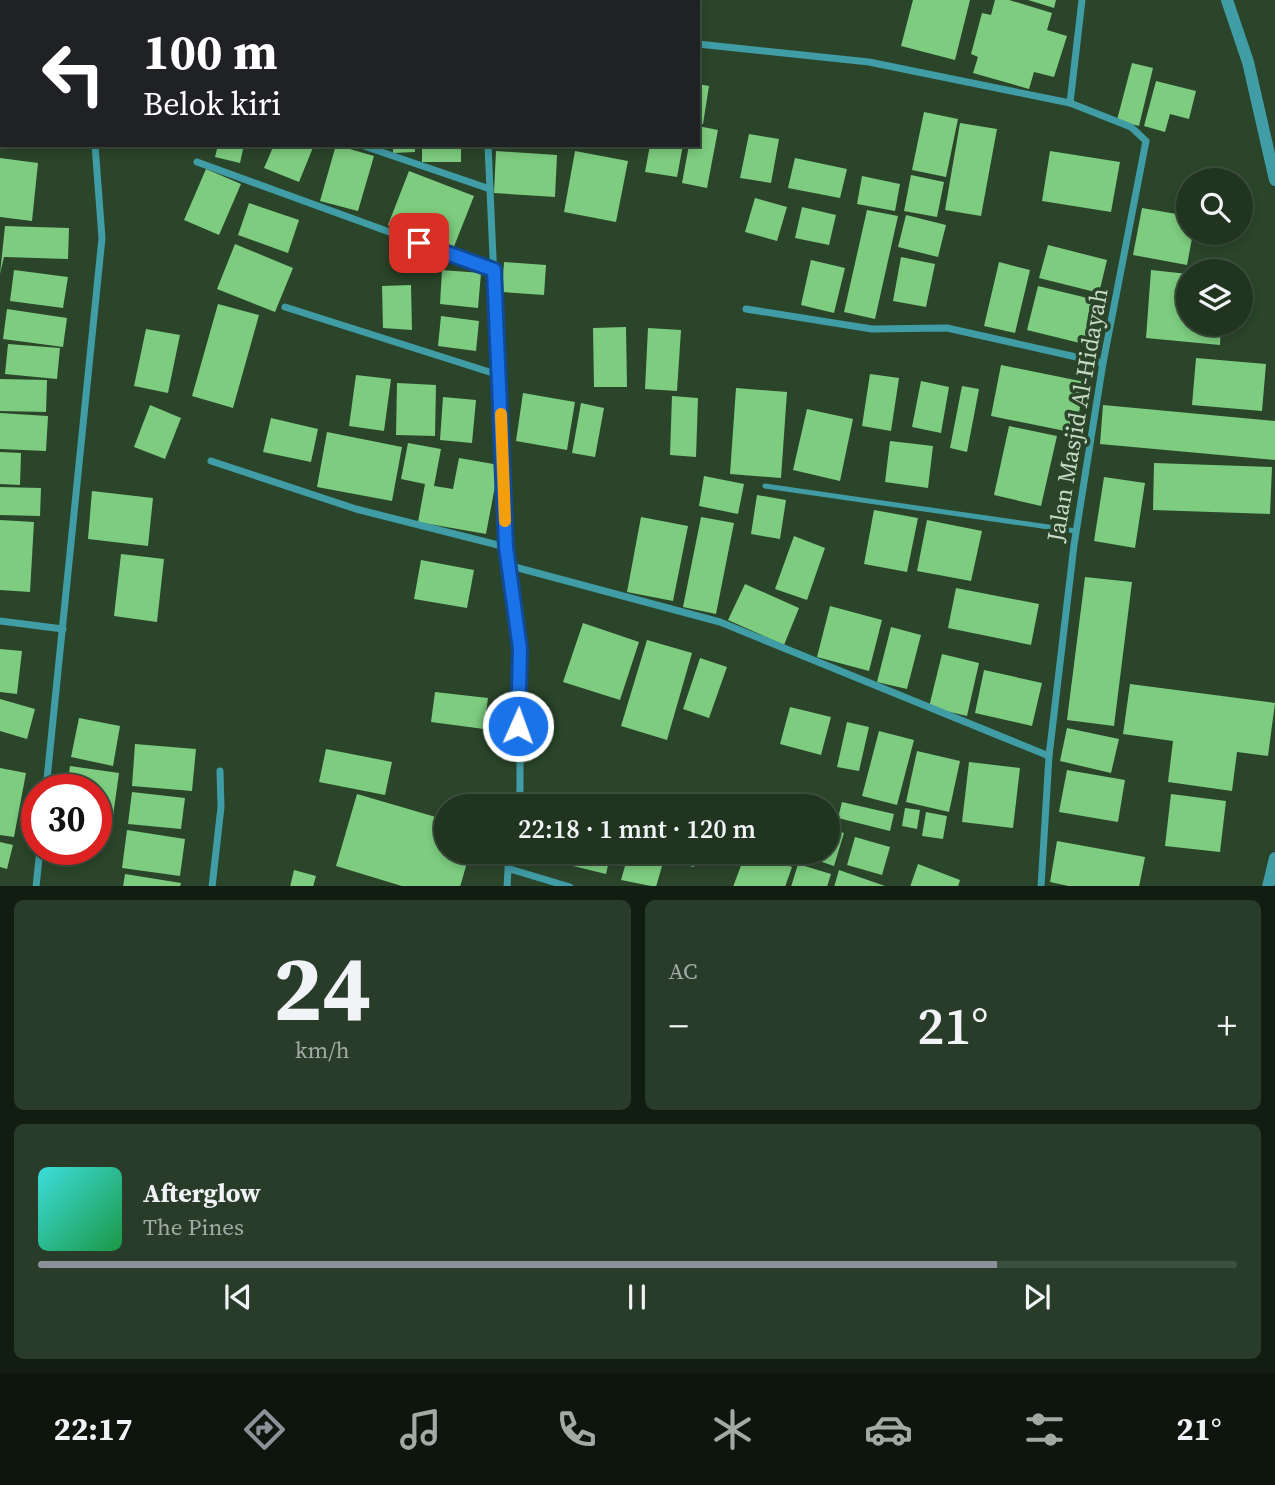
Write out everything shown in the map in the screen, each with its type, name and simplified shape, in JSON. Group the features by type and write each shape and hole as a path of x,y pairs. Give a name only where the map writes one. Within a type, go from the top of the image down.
{"street":[{"path":"700,44 869,62 1070,103 1082,0"},
{"path":"1227,0 1248,62 1275,180"},
{"name":"Jalan Masjid Al-Hidayah","path":"1041,886 1049,756 1076,531 1103,363 1146,141 1131,127 1070,103"},
{"path":"48,774 102,238 95,147"},
{"path":"366,147 490,190"},
{"path":"488,147 506,547 511,566 520,649 519,794"},
{"path":"197,162 494,270"},
{"path":"285,307 499,375"},
{"path":"746,309 872,329 947,328 1103,363"},
{"path":"211,461 356,509 506,547"},
{"path":"511,566 720,622 1049,756"},
{"path":"0,621 63,629"},
{"path":"212,886 221,807 220,771"},
{"path":"1268,886 1275,858"},
{"path":"507,886 510,864"},
{"path":"36,886 38,865"},
{"path":"510,869 567,886"}],"lane":[{"path":"765,486 1076,531"}],"building":[{"path":"913,0 970,0 955,60 901,46"},
{"path":"995,0 1009,0 1052,13 1047,30 1067,36 1054,77 1034,72 1029,89 973,73 978,57 971,54 982,13 991,15"},
{"path":"1028,0 1056,0 1054,8"},
{"path":"1132,63 1153,68 1139,126 1117,120"},
{"path":"1156,81 1196,91 1189,119 1170,114 1165,132 1144,126"},
{"path":"700,84 709,86 703,124 700,123"},
{"path":"924,112 958,119 946,177 912,170"},
{"path":"960,123 997,129 981,216 945,210"},
{"path":"700,126 718,130 707,188 682,183 689,147 700,147"},
{"path":"749,134 779,139 771,183 740,178"},
{"path":"218,147 244,147 240,163 215,157"},
{"path":"273,147 313,147 299,182 264,168"},
{"path":"335,147 374,156 358,211 320,201"},
{"path":"393,147 415,147 415,152 393,153"},
{"path":"422,147 461,147 461,162 422,162"},
{"path":"650,147 683,147 677,177 645,172"},
{"path":"496,151 557,155 555,197 494,193"},
{"path":"575,151 628,161 616,222 564,212"},
{"path":"1050,151 1120,162 1111,212 1042,201"},
{"path":"0,158 38,163 32,221 0,217"},
{"path":"795,158 847,169 840,198 788,188"},
{"path":"206,169 241,184 219,235 184,220"},
{"path":"409,171 474,196 453,249 388,225"},
{"path":"911,175 944,182 937,217 904,211"},
{"path":"862,176 900,184 895,211 857,204"},
{"path":"755,198 787,207 777,241 745,232"},
{"path":"249,203 299,220 288,253 238,235"},
{"path":"802,207 836,215 829,245 795,238"},
{"path":"1142,208 1176,214 1176,245 1191,245 1188,259 1176,259 1176,263 1133,255"},
{"path":"867,210 898,216 875,319 844,312"},
{"path":"906,215 946,225 938,257 898,247"},
{"path":"5,226 69,228 68,259 4,257 0,274"},
{"path":"235,244 293,268 275,312 217,289"},
{"path":"1048,245 1107,260 1099,293 1039,278"},
{"path":"901,257 935,264 926,307 893,301"},
{"path":"811,260 845,268 834,313 801,305"},
{"path":"504,262 546,265 544,295 502,292"},
{"path":"999,262 1030,270 1015,333 984,326"},
{"path":"14,270 68,277 63,308 10,301"},
{"path":"442,270 481,273 478,308 440,304"},
{"path":"1151,270 1176,273 1176,336 1220,336 1220,345 1146,338"},
{"path":"411,285 412,330 383,328 382,286"},
{"path":"1038,286 1104,302 1092,346 1027,330"},
{"path":"218,304 259,315 233,408 192,396"},
{"path":"7,309 67,318 63,347 3,339"},
{"path":"441,316 479,321 476,351 438,346"},
{"path":"626,327 627,387 594,387 593,328"},
{"path":"648,328 681,330 677,391 645,389"},
{"path":"146,329 180,335 168,393 134,386"},
{"path":"8,344 60,348 57,379 5,374"},
{"path":"1196,358 1266,364 1262,411 1192,405"},
{"path":"1001,365 1085,382 1075,433 991,416"},
{"path":"870,374 899,378 891,431 862,426"},
{"path":"356,375 391,379 384,431 349,426"},
{"path":"0,379 47,380 46,412 0,411"},
{"path":"921,381 949,387 941,433 912,427"},
{"path":"397,383 436,385 435,436 396,435"},
{"path":"962,386 979,389 967,452 950,448"},
{"path":"736,388 787,392 781,478 730,474"},
{"path":"523,393 575,402 567,450 516,441"},
{"path":"672,396 698,398 696,457 670,455"},
{"path":"443,397 476,400 472,443 440,440"},
{"path":"581,403 604,408 595,457 572,453"},
{"path":"150,405 181,418 165,459 134,447"},
{"path":"1103,405 1275,421 1275,460 1100,444"},
{"path":"807,409 853,419 840,481 793,470"},
{"path":"0,413 48,416 46,451 0,449"},
{"path":"271,418 318,429 311,462 263,452"},
{"path":"1009,426 1057,436 1041,506 994,495"},
{"path":"327,432 402,447 392,501 317,487"},
{"path":"890,441 933,446 928,488 885,482"},
{"path":"408,443 441,449 434,486 453,489 459,458 499,465 486,534 418,522 425,484 401,479"},
{"path":"0,452 21,453 20,485 0,484"},
{"path":"1154,463 1272,467 1270,514 1153,510"},
{"path":"704,476 744,484 738,514 699,506"},
{"path":"1104,477 1145,483 1135,548 1094,541"},
{"path":"0,487 41,488 40,516 0,515"},
{"path":"92,491 153,498 148,546 88,539"},
{"path":"757,495 786,500 780,539 751,534"},
{"path":"874,510 918,518 907,572 864,564"},
{"path":"641,517 688,526 673,601 627,592"},
{"path":"701,517 734,523 716,614 683,607"},
{"path":"0,520 34,522 30,592 0,590"},
{"path":"927,520 982,531 971,581 917,571"},
{"path":"794,536 825,548 807,600 775,589"},
{"path":"121,554 164,559 157,622 114,616"},
{"path":"421,560 474,570 467,608 414,599"},
{"path":"1085,577 1132,582 1114,726 1067,720"},
{"path":"745,584 799,608 784,645 728,620"},
{"path":"956,588 1039,604 1031,645 948,628"},
{"path":"830,606 882,620 869,671 817,657"},
{"path":"583,623 639,642 620,700 563,682"},
{"path":"891,627 921,635 907,689 877,682"},
{"path":"647,640 692,653 667,740 621,726"},
{"path":"0,649 22,651 17,694 0,692"},
{"path":"942,654 979,663 967,716 929,707"},
{"path":"700,658 727,667 709,718 683,709"},
{"path":"984,670 1042,683 1032,726 975,713"},
{"path":"1130,684 1275,703 1268,756 1237,752 1232,791 1168,782 1173,741 1123,734"},
{"path":"435,692 488,698 484,729 431,722"},
{"path":"0,699 35,709 27,739 0,731"},
{"path":"790,707 831,717 821,755 780,744"},
{"path":"79,718 120,726 113,766 71,757"},
{"path":"847,722 869,727 859,771 837,767"},
{"path":"1067,728 1119,739 1111,773 1060,761"},
{"path":"879,731 914,740 897,805 862,796"},
{"path":"135,744 196,749 192,791 132,786"},
{"path":"326,749 392,762 385,795 319,782"},
{"path":"917,751 960,761 949,812 906,802"},
{"path":"969,762 1020,768 1013,828 962,822"},
{"path":"70,766 119,773 113,816 112,774 69,774"},
{"path":"0,768 26,773 21,774 21,800 14,837 0,835"},
{"path":"1067,770 1125,780 1118,822 1059,812"},
{"path":"132,792 185,798 181,829 128,824"},
{"path":"357,794 434,816 434,864 467,864 460,886 402,886 336,866"},
{"path":"1171,794 1226,801 1220,852 1165,846"},
{"path":"842,802 894,814 890,831 840,818"},
{"path":"905,808 920,810 917,829 902,826"},
{"path":"926,812 947,816 943,839 922,836"},
{"path":"127,830 185,839 180,876 122,868"},
{"path":"855,837 890,847 882,875 847,865"},
{"path":"1057,841 1145,857 1139,886 1068,886 1050,882"},
{"path":"0,842 13,845 7,869 0,867"},
{"path":"574,864 608,864 606,874"},
{"path":"626,864 663,864 656,886 621,880"},
{"path":"742,864 783,864 792,867 785,886 733,886"},
{"path":"798,864 831,874 827,886 791,886"},
{"path":"918,864 960,880 958,886 910,886"},
{"path":"294,870 316,876 313,886 290,886"},
{"path":"839,870 885,886 834,886"},
{"path":"125,874 181,883 180,886 123,886"}],"slow traffic":[{"path":"501,414 505,521"}],"route":[{"path":"419,243 494,270 506,547 511,566 520,649 518,726"}]}
